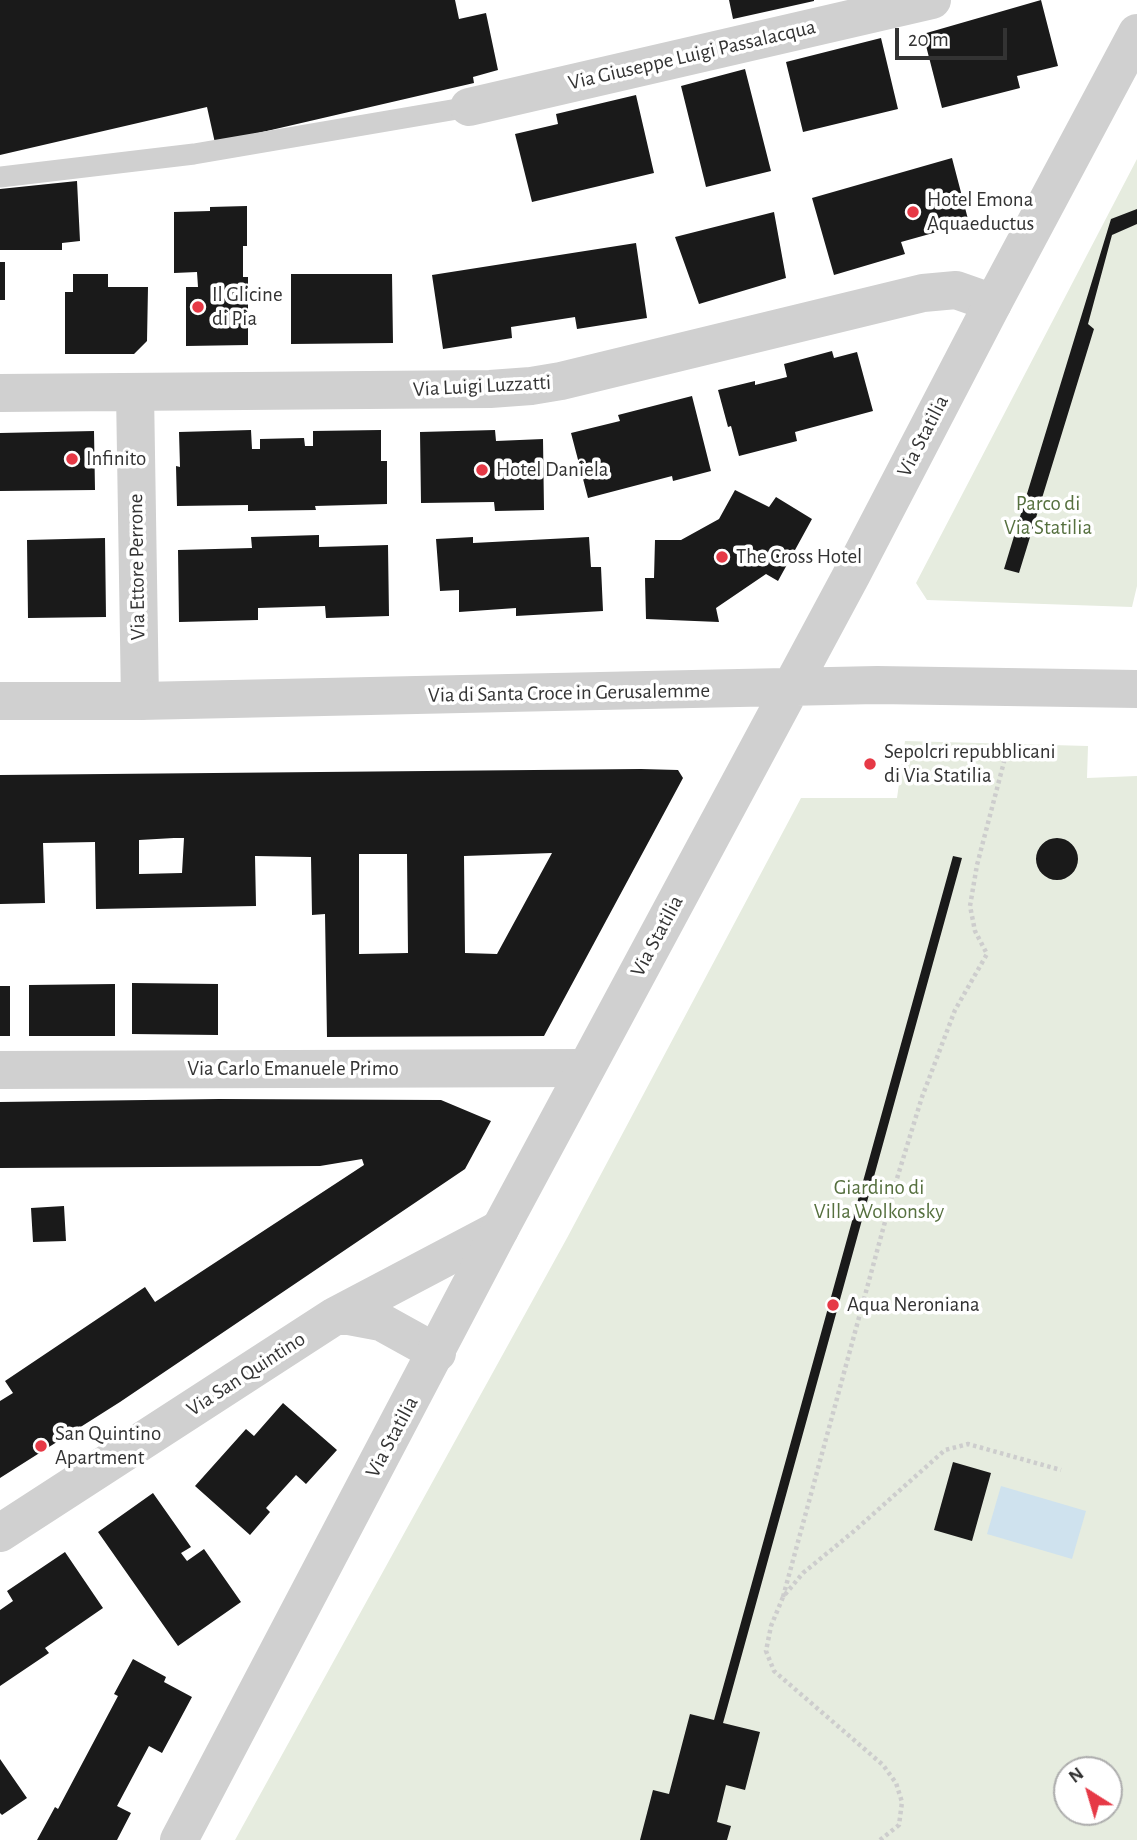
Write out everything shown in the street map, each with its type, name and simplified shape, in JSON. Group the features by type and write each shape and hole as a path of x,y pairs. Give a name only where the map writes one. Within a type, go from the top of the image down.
{"street":[{"name":"Via Giuseppe Luigi Passalacqua","path":"469,107 920,1"},
{"name":"Via Statilia","path":"179,1840 500,1229 852,574 992,303 1137,33"},
{"name":"Via Luigi Luzzatti","path":"0,393 489,389 531,386 561,382 923,293 956,290 968,292 992,303"},
{"name":"Via Ettore Perrone","path":"135,392 139,701"},
{"name":"Via di Santa Croce in Gerusalemme","path":"0,701 139,701 877,685 1137,689"},
{"name":"Via Carlo Emanuele Primo","path":"0,1070 586,1068"},
{"name":"Via San Quintino","path":"0,1534 335,1316 500,1229"},
{"path":"335,1316 381,1322 437,1353"}],"lane":[{"path":"0,177 194,155 469,107"}],"path":[{"path":"880,1840 899,1825 902,1802 896,1783 883,1765 774,1671 766,1651 891,1198 922,1097 955,1010 987,954 975,931 970,906 977,865 1005,758"},
{"path":"783,1597 803,1573 945,1450 968,1444 1061,1470"}],"green space":[{"name":"Parco di Via Statilia","path":"1137,159 1137,586 1132,607 927,600 916,583"},
{"name":"Giardino di Villa Wolkonsky","path":"905,741 1088,746 1087,778 1137,776 1137,1840 235,1840 567,1238 801,798 897,798"}],"water":[{"path":"1001,1486 1086,1511 1072,1559 987,1534"}],"building":[{"path":"0,0 455,0 459,19 486,13 498,70 473,77 474,83 215,143 207,107 0,155"},
{"path":"729,0 814,0 814,1 733,19"},
{"path":"1041,0 1058,66 1017,76 1020,88 942,108 923,34"},
{"path":"881,38 898,109 803,132 786,62"},
{"path":"745,69 771,171 706,187 681,86"},
{"path":"636,95 654,173 532,202 515,134 558,124 556,114"},
{"path":"952,158 969,223 901,242 905,254 834,275 812,198"},
{"path":"77,181 80,241 62,243 62,250 0,250 0,189"},
{"path":"247,206 247,246 243,246 243,277 248,277 248,345 186,346 186,287 198,287 197,272 174,273 174,212"},
{"path":"1137,209 1137,224 1112,235 1088,324 1094,329 1019,573 1004,569 1111,219"},
{"path":"774,212 786,278 699,304 675,237"},
{"path":"636,243 647,318 577,329 575,317 511,327 512,338 443,349 432,275"},
{"path":"0,262 5,262 5,300 0,300"},
{"path":"73,274 108,274 108,287 148,287 147,341 134,354 65,354 65,292 73,292"},
{"path":"291,274 392,274 393,343 291,344"},
{"path":"832,351 834,358 857,352 873,411 795,432 797,441 739,456 718,390 787,377 784,364"},
{"path":"692,396 711,471 673,481 672,476 588,498 571,433 620,421 618,415"},
{"path":"251,430 252,449 260,449 260,439 304,438 305,446 313,446 313,431 381,430 381,461 387,461 387,504 315,506 316,510 248,511 248,505 177,506 179,432"},
{"path":"495,430 496,441 543,439 544,510 495,511 494,502 421,503 420,432"},
{"path":"94,431 95,490 0,491 0,433"},
{"name":"The Cross Hotel","path":"735,490 769,507 776,497 812,519 778,581 766,574 716,608 719,622 646,619 645,578 654,578 655,540 681,540 719,519"},
{"path":"319,535 319,547 388,545 389,616 326,618 325,606 258,608 258,620 179,622 178,550 252,548 251,537"},
{"path":"473,537 473,543 589,537 591,567 601,567 603,611 516,616 516,608 459,612 459,590 440,591 436,539"},
{"path":"105,538 106,617 28,618 27,540"},
{"path":"641,769 678,770 683,778 544,1036 327,1037 325,914 312,915 311,857 255,856 256,906 96,909 95,842 43,843 45,903 0,904 0,775","holes":["184,838 182,873 139,874 139,840","552,853 497,954 465,953 464,856","359,854 407,854 408,953 359,954"]},
{"path":"1057,838 1072,844 1078,859 1072,874 1057,880 1042,874 1036,859 1042,844"},
{"path":"953,856 962,858 723,1723 760,1732 745,1790 726,1785 717,1822 731,1826 727,1840 640,1840 653,1790 669,1794 690,1714 714,1720"},
{"path":"132,983 218,984 218,1035 132,1034"},
{"path":"115,984 115,1036 29,1036 29,985"},
{"path":"0,986 10,986 10,1036 0,1036"},
{"path":"441,1100 491,1121 465,1169 120,1402 0,1478 0,1401 13,1393 5,1381 145,1287 155,1302 364,1165 362,1159 320,1166 0,1168 0,1102"},
{"path":"64,1206 66,1241 33,1242 31,1208"},
{"path":"283,1403 337,1450 306,1484 296,1475 266,1508 270,1512 250,1535 195,1486 246,1429 254,1436"},
{"path":"953,1462 991,1473 972,1541 934,1530"},
{"path":"153,1493 191,1547 181,1553 187,1561 204,1549 241,1602 178,1646 98,1532"},
{"path":"65,1552 103,1608 45,1648 49,1653 0,1686 0,1610 13,1601 7,1591"},
{"path":"133,1659 166,1677 164,1682 192,1697 162,1753 149,1746 117,1806 131,1813 117,1840 37,1840 55,1807 58,1809 118,1696 114,1694"},
{"path":"0,1759 27,1798 2,1815 0,1813"}],"place":[{"name":"Hotel Emona Aquaeductus","path":"913,212"},
{"name":"Il Glicine di Pia","path":"198,307"},
{"name":"Infinito","path":"72,459"},
{"name":"Hotel Daniela","path":"482,470"},
{"name":"The Cross Hotel","path":"722,557"},
{"name":"Sepolcri repubblicani di Via Statilia","path":"870,764"},
{"name":"Aqua Neroniana","path":"833,1305"},
{"name":"San Quintino Apartment","path":"41,1446"}]}
